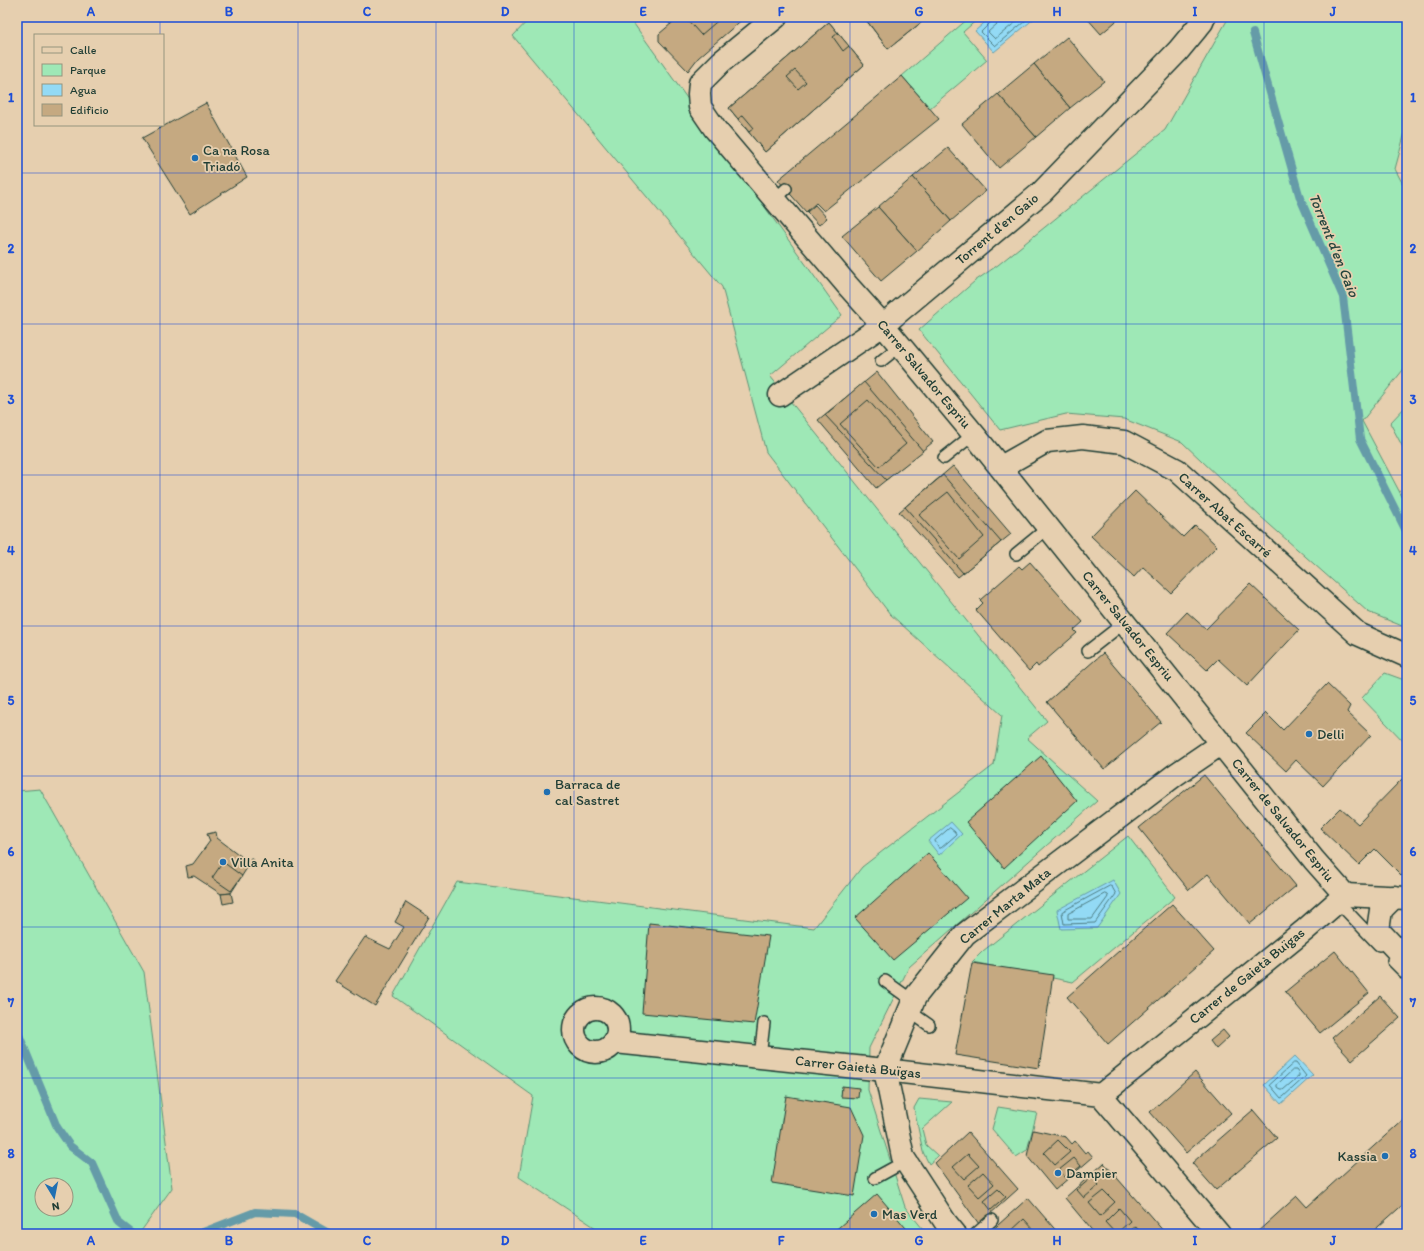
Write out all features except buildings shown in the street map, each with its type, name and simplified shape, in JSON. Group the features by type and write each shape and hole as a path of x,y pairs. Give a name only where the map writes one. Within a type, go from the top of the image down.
{"street":[{"name":"Carrer Salvador Espriu","path":"776,17 721,62 700,83 700,107 715,129 780,194 848,286 883,324 974,434 1222,744"},
{"name":"Torrent d'en Gaio","path":"780,394 883,324 1042,192 1178,52 1202,22 1204,17"},
{"name":"Carrer Abat Escarré","path":"1001,468 1047,441 1083,437 1124,442 1177,470 1358,634 1407,656"},
{"name":"Carrer de Salvador Espriu","path":"1222,744 1314,860 1341,899"},
{"name":"Carrer Marta Mata","path":"885,1070 915,997 965,934 1175,774 1222,744"},
{"path":"1341,899 1400,897"},
{"path":"1400,897 1381,910 1378,930 1407,961"},
{"name":"Carrer de Gaietà Buïgas","path":"1100,1095 1341,899"},
{"name":"Carrer Gaietà Buïgas","path":"615,1042 885,1070 1100,1095"},
{"path":"885,1070 903,1157 946,1223 956,1234"},
{"path":"1100,1095 1219,1234"}],"lane":[{"path":"881,361 900,346"},
{"path":"944,458 974,434"},
{"path":"1016,554 1049,528"},
{"path":"1088,651 1124,622"},
{"name":"Carrer de Salvador Espriu","path":"1341,899 1407,975"},
{"path":"885,981 929,1025"},
{"path":"760,1057 764,1023"},
{"path":"875,1178 906,1161"},
{"path":"976,1234 992,1220"}],"green space":[{"path":"531,17 629,17 842,315 770,376 1047,721 1027,738 1097,801 909,967 869,1048 868,1090 905,1207 927,1234 605,1234 519,1177 533,1096 393,996 457,882 814,928 862,867 994,765 1002,715 890,614 766,452 722,287 513,36"},
{"path":"970,17 980,17 963,32 987,60 930,108 902,76"},
{"path":"1229,17 1407,17 1407,125 1395,169 1407,192 1407,365 1362,421 1407,506 1407,628 1368,612 1261,517 1182,442 1124,419 1066,414 1000,430 919,330 975,281 998,265 1165,130"},
{"path":"1407,405 1407,455 1390,423"},
{"path":"1385,673 1407,681 1407,745 1362,698"},
{"path":"40,789 144,972 172,1188 139,1234 17,1234 17,791"},
{"path":"1128,836 1175,897 1073,982 972,962 983,951"},
{"path":"919,1099 952,1102 922,1129 926,1145 938,1156 929,1164 923,1152 914,1108"},
{"path":"998,1107 1037,1113 1027,1150 1016,1157 992,1129"}],"water":[{"path":"991,17 1036,17 994,52 975,31"},
{"path":"951,822 962,834 939,855 928,841"},
{"path":"1113,880 1121,894 1097,928 1061,929 1057,910"},
{"path":"1295,1056 1313,1075 1281,1104 1264,1085"}],"waterway":[{"name":"Torrent d'en Gaio","path":"1253,33 1300,198 1343,297 1360,439 1407,533"},
{"path":"17,1030 57,1127 70,1146 92,1163 119,1223 133,1234"},
{"path":"198,1234 255,1212 295,1214 330,1234"}],"place":[{"name":"Ca na Rosa Triadó","path":"195,158"},
{"name":"Delli","path":"1309,734"},
{"name":"Barraca de cal Sastret","path":"547,792"},
{"name":"Villa Anita","path":"223,862"},
{"name":"Kassia","path":"1385,1156"},
{"name":"Dampier","path":"1058,1173"},
{"name":"Mas Verd","path":"874,1214"}]}
